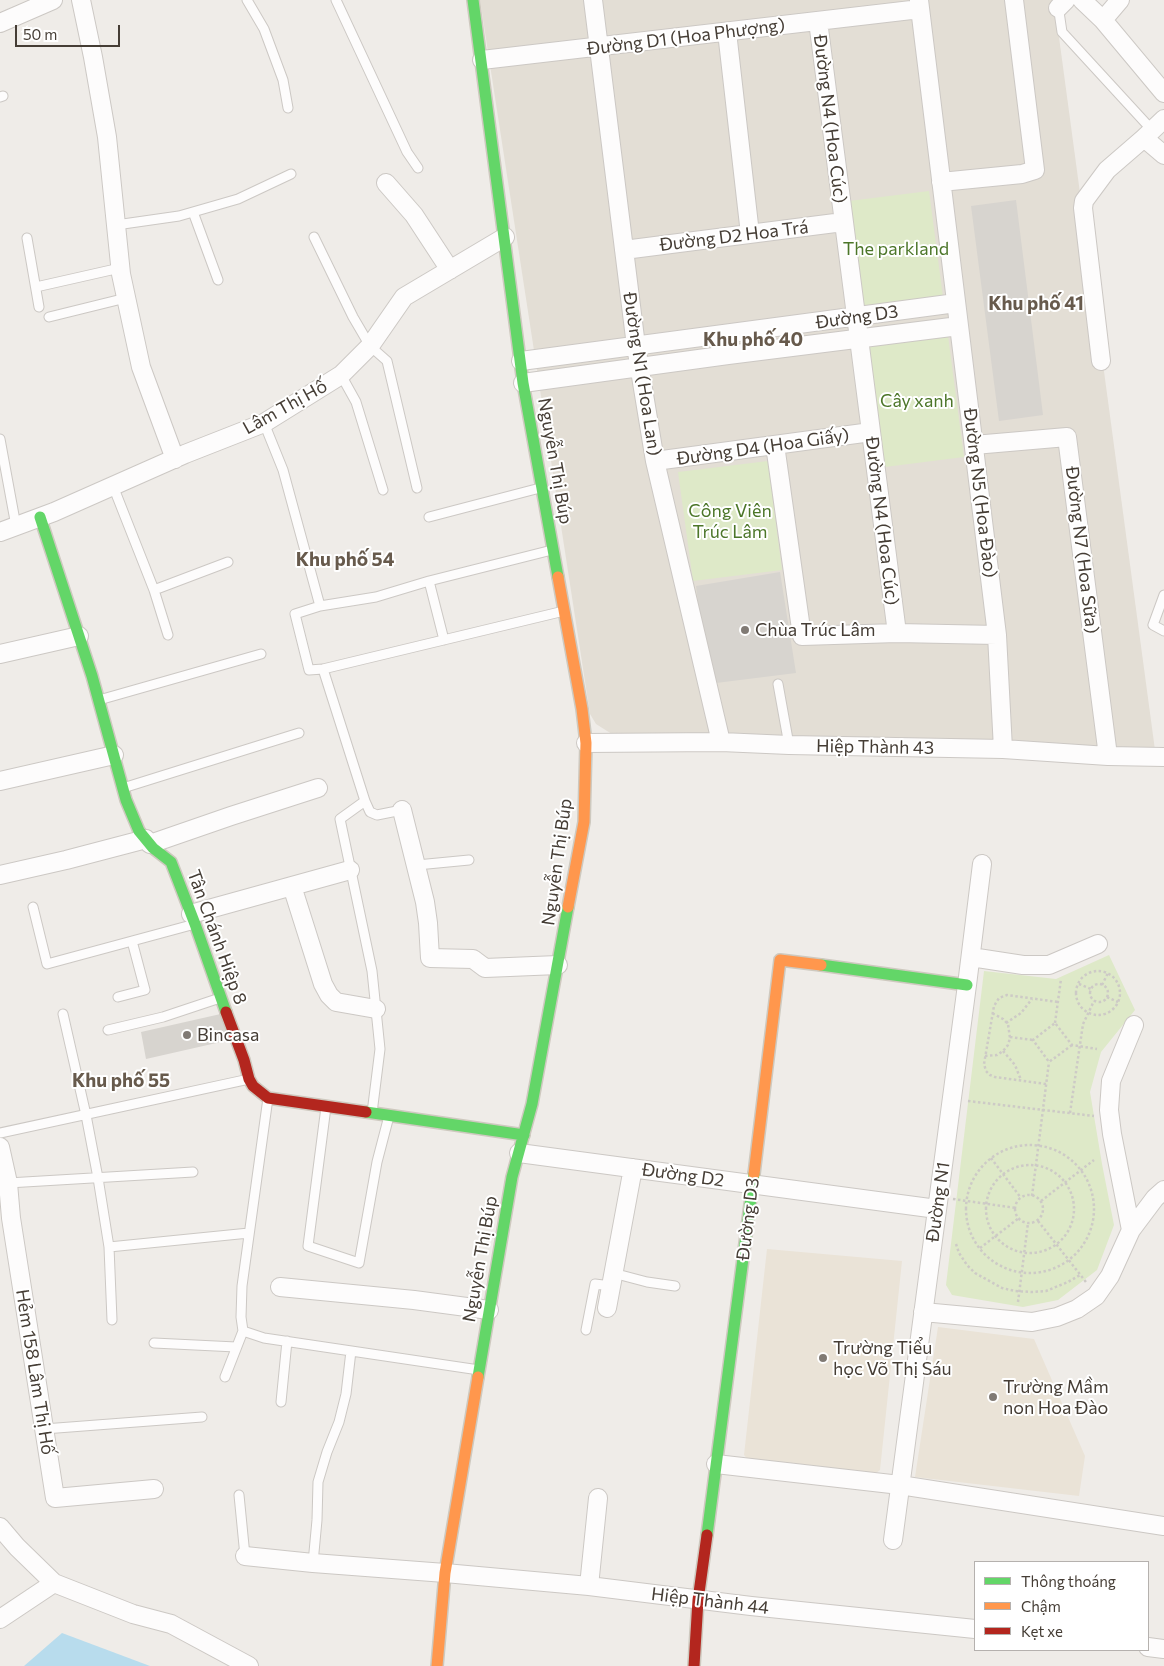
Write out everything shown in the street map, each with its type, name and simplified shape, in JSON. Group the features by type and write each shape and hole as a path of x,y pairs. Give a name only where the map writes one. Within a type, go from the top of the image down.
{"street":[{"path":"81,0 107,137 120,268 126,298 141,367 175,459"},
{"name":"Nguyễn Thị Búp","path":"437,1666 445,1573 512,1177 532,1104 584,822 586,743 582,708 523,383 473,0"},
{"name":"Đường N1 (Hoa Lan)","path":"593,0 636,346 655,461 721,742"},
{"path":"941,182 1022,174 1035,170 1014,0"},
{"path":"1082,0 1103,20 1164,93"},
{"path":"1103,20 1120,0"},
{"path":"0,22 49,1"},
{"name":"Đường D1 (Hoa Phượng)","path":"482,60 818,21 919,4"},
{"name":"Đường N5 (Hoa Đào)","path":"919,4 997,635 1004,749"},
{"name":"Đường N4 (Hoa Cúc)","path":"818,21 897,633"},
{"path":"727,32 750,234"},
{"path":"1102,361 1083,208 1084,201 1107,170 1153,129 1164,155"},
{"path":"386,183 414,215 450,270"},
{"name":"Đường D2 Hoa Trá","path":"624,250 844,222"},
{"name":"Lâm Thị Hố","path":"8,530 264,423 340,375 370,346 404,297 505,237"},
{"name":"Đường D3","path":"521,361 956,303"},
{"name":"Đường D3","path":"523,383 959,326"},
{"name":"Đường D4 (Hoa Giấy)","path":"655,461 871,432"},
{"name":"Đường N7 (Hoa Sữa)","path":"974,445 1067,437 1108,756"},
{"path":"775,445 802,636 897,633 997,635"},
{"name":"Tân Chánh Hiệp 8","path":"40,517 99,700 126,800 139,831 148,842 171,862 244,1060 249,1079 253,1086 268,1098"},
{"path":"0,654 79,636"},
{"name":"Hiệp Thành 43","path":"586,743 721,742 789,746 1004,749 1108,756 1164,757"},
{"path":"0,781 114,755"},
{"path":"0,875 148,842 318,788"},
{"path":"402,810 417,865 428,923 430,958 473,959 485,968 558,966"},
{"name":"Đường N1","path":"892,1540 982,864"},
{"path":"193,919 292,886 350,870"},
{"path":"292,886 323,984 329,995 336,1002 376,1010"},
{"path":"971,956 1022,965 1049,965 1098,944"},
{"name":"Đường D3","path":"694,1666 698,1600 753,1184 780,960 967,985"},
{"path":"1131,1230 1110,1118 1111,1081 1134,1025"},
{"path":"268,1098 524,1135"},
{"name":"Hẻm 158 Lâm Thị Hố","path":"0,1147 8,1183 11,1218 55,1498 154,1488"},
{"name":"Đường D2","path":"519,1153 753,1184 938,1203"},
{"path":"607,1308 633,1168"},
{"path":"923,1312 1032,1322 1057,1317 1077,1309 1096,1296 1110,1276 1131,1230 1155,1198 1164,1190"},
{"path":"280,1287 414,1300 489,1310"},
{"path":"716,1464 900,1485 1164,1526"},
{"path":"589,1586 598,1498"},
{"path":"0,1528 54,1584 133,1614 171,1624 249,1666"},
{"name":"Hiệp Thành 44","path":"245,1556 589,1586 698,1600 974,1629"},
{"path":"0,1619 54,1584"},
{"path":"1149,1647 1164,1648"}],"lane":[{"path":"248,0 264,29 283,80 288,108"},
{"path":"336,0 408,152 418,168"},
{"path":"1060,3 1062,32 1153,129"},
{"path":"116,225 179,216 238,199 291,174"},
{"path":"193,212 218,280"},
{"path":"314,237 353,317 370,346 387,361 417,488"},
{"path":"27,238 39,307"},
{"path":"36,288 120,268"},
{"path":"49,317 126,298"},
{"path":"340,375 356,402 383,490"},
{"path":"264,423 283,470 320,606"},
{"path":"0,439 8,530"},
{"path":"113,486 154,590 168,635"},
{"path":"429,517 542,487"},
{"path":"553,549 429,581 376,597 320,606 295,614 309,670 323,669 564,611"},
{"path":"154,590 228,562"},
{"path":"429,581 444,640"},
{"path":"1164,595 1153,625 1164,631"},
{"path":"99,700 261,654"},
{"path":"323,669 370,812 376,815 402,810"},
{"path":"778,684 789,746"},
{"path":"123,788 299,733"},
{"path":"365,801 340,819 372,971 380,1049 372,1113"},
{"path":"417,865 469,860"},
{"path":"33,907 48,964 132,941 193,919"},
{"path":"118,997 145,990 132,941"},
{"path":"108,1030 164,1017 220,998"},
{"path":"63,1014 98,1178 109,1247 112,1320"},
{"path":"0,1133 249,1079"},
{"path":"225,1377 243,1331 241,1317 242,1286 268,1098"},
{"path":"326,1106 308,1246 359,1264 377,1162 389,1116"},
{"path":"8,1183 193,1172"},
{"path":"109,1247 249,1233"},
{"path":"586,1330 595,1284 612,1279 675,1286"},
{"path":"243,1331 264,1338 479,1370"},
{"path":"281,1402 288,1341"},
{"path":"154,1343 236,1347"},
{"path":"312,1563 317,1520 318,1482 339,1422 346,1394 350,1351"},
{"path":"44,1429 202,1417"},
{"path":"239,1495 245,1556"}],"path":[{"path":"1094,971 1108,973 1118,984 1120,991 1118,1002 1112,1011 1106,1014 1098,1016 1088,1013 1080,1006 1076,999 1078,983 1081,978 1094,971"},
{"path":"1102,986 1108,973"},
{"path":"1010,1037 1033,1040 1055,1023 1061,978"},
{"path":"1078,983 1091,989"},
{"path":"1095,986 1102,986 1107,990 1107,997 1101,1002 1094,1001 1090,995 1091,989 1095,986"},
{"path":"1046,1084 990,1075 984,1068 995,1002 1002,996 1058,1002"},
{"path":"1107,997 1118,1002"},
{"path":"1006,1023 1021,1013 1032,998"},
{"path":"1070,1113 1083,1024 1094,1001"},
{"path":"986,1056 997,1055 1003,1051 1008,1045 1010,1037 1010,1031 1006,1023 998,1015 992,1014"},
{"path":"1055,1023 1072,1045"},
{"path":"1032,1196 1049,1062 1033,1040"},
{"path":"1049,1062 1072,1045 1097,1049"},
{"path":"1003,1051 1015,1065 1021,1080"},
{"path":"952,1099 1110,1118"},
{"path":"1028,1144 1038,1146 1050,1148 1070,1158 1085,1175 1094,1196 1095,1218 1089,1238 1069,1261 1061,1267 1042,1273 1021,1274 1002,1268 985,1256 973,1239 967,1220 966,1201 974,1178 987,1160 1006,1149 1028,1144"},
{"path":"991,1158 1021,1198"},
{"path":"1040,1201 1094,1160"},
{"path":"1029,1165 1036,1166 1044,1167 1057,1174 1065,1183 1073,1198 1074,1212 1071,1226 1064,1238 1053,1248 1040,1253 1024,1253 1012,1249 996,1236 991,1229 987,1215 987,1204 993,1187 1004,1175 1015,1168 1029,1165"},
{"path":"1032,1196 1040,1201 1043,1213 1038,1220 1028,1223 1019,1218 1016,1208 1021,1198 1032,1196"},
{"path":"938,1203 966,1201 1016,1208"},
{"path":"980,1248 1019,1218"},
{"path":"1038,1220 1096,1296"},
{"path":"1018,1302 1028,1223"},
{"path":"956,1244 959,1253 975,1273 1002,1288 1032,1292 1046,1290 1068,1282 1080,1275"}],"shaded area":[{"path":"480,0 1054,0 1155,750 615,736 596,724 590,714"},
{"name":"Trường Tiểu học Võ Thị Sáu","path":"767,1249 902,1261 880,1470 871,1477 752,1464 744,1455"},
{"name":"Trường Mầm non Hoa Đào","path":"938,1327 1034,1339 1085,1456 1079,1496 915,1477"}],"green space":[{"name":"The parkland","path":"929,191 943,297 863,307 849,201"},
{"name":"Cây xanh","path":"948,336 964,457 885,467 869,346"},
{"name":"Công Viên Trúc Lâm","path":"768,461 782,570 693,581 678,472"},
{"path":"1109,955 1135,1010 1101,1052 1090,1092 1114,1225 1097,1270 1058,1300 1023,1307 952,1295 946,1285 984,971 1056,979"}],"water":[{"path":"62,1633 150,1666 24,1666"}],"building":[{"path":"1016,200 1043,415 999,421 971,206"},
{"name":"Chùa Trúc Lâm","path":"780,572 796,673 708,684 696,586"},
{"name":"Bincasa","path":"225,1013 234,1039 146,1059 141,1032"}],"traffic: fast":[{"path":"473,0 523,383 558,577"},
{"path":"40,517 92,676 126,800 139,831 153,848 171,862 226,1012"},
{"path":"478,1377 512,1177 532,1104 568,907"},
{"path":"821,965 967,985"},
{"path":"366,1112 524,1135"},
{"path":"707,1535 754,1174"}],"traffic: slow":[{"path":"558,577 582,709 586,743 584,822 568,907"},
{"path":"754,1174 780,960 821,965"},
{"path":"437,1666 445,1573 478,1377"}],"traffic: jam":[{"path":"226,1012 249,1079 253,1086 268,1098 366,1112"},
{"path":"694,1666 698,1600 707,1535"}],"place":[{"name":"Chùa Trúc Lâm","path":"745,630"},
{"name":"Bincasa","path":"187,1035"},
{"name":"Trường Tiểu học Võ Thị Sáu","path":"823,1358"},
{"name":"Trường Mầm non Hoa Đào","path":"993,1397"}],"district":[{"name":"Khu phố 41","path":"1036,304"},
{"name":"Khu phố 40","path":"753,340"},
{"name":"Khu phố 54","path":"345,560"},
{"name":"Khu phố 55","path":"121,1081"}]}
